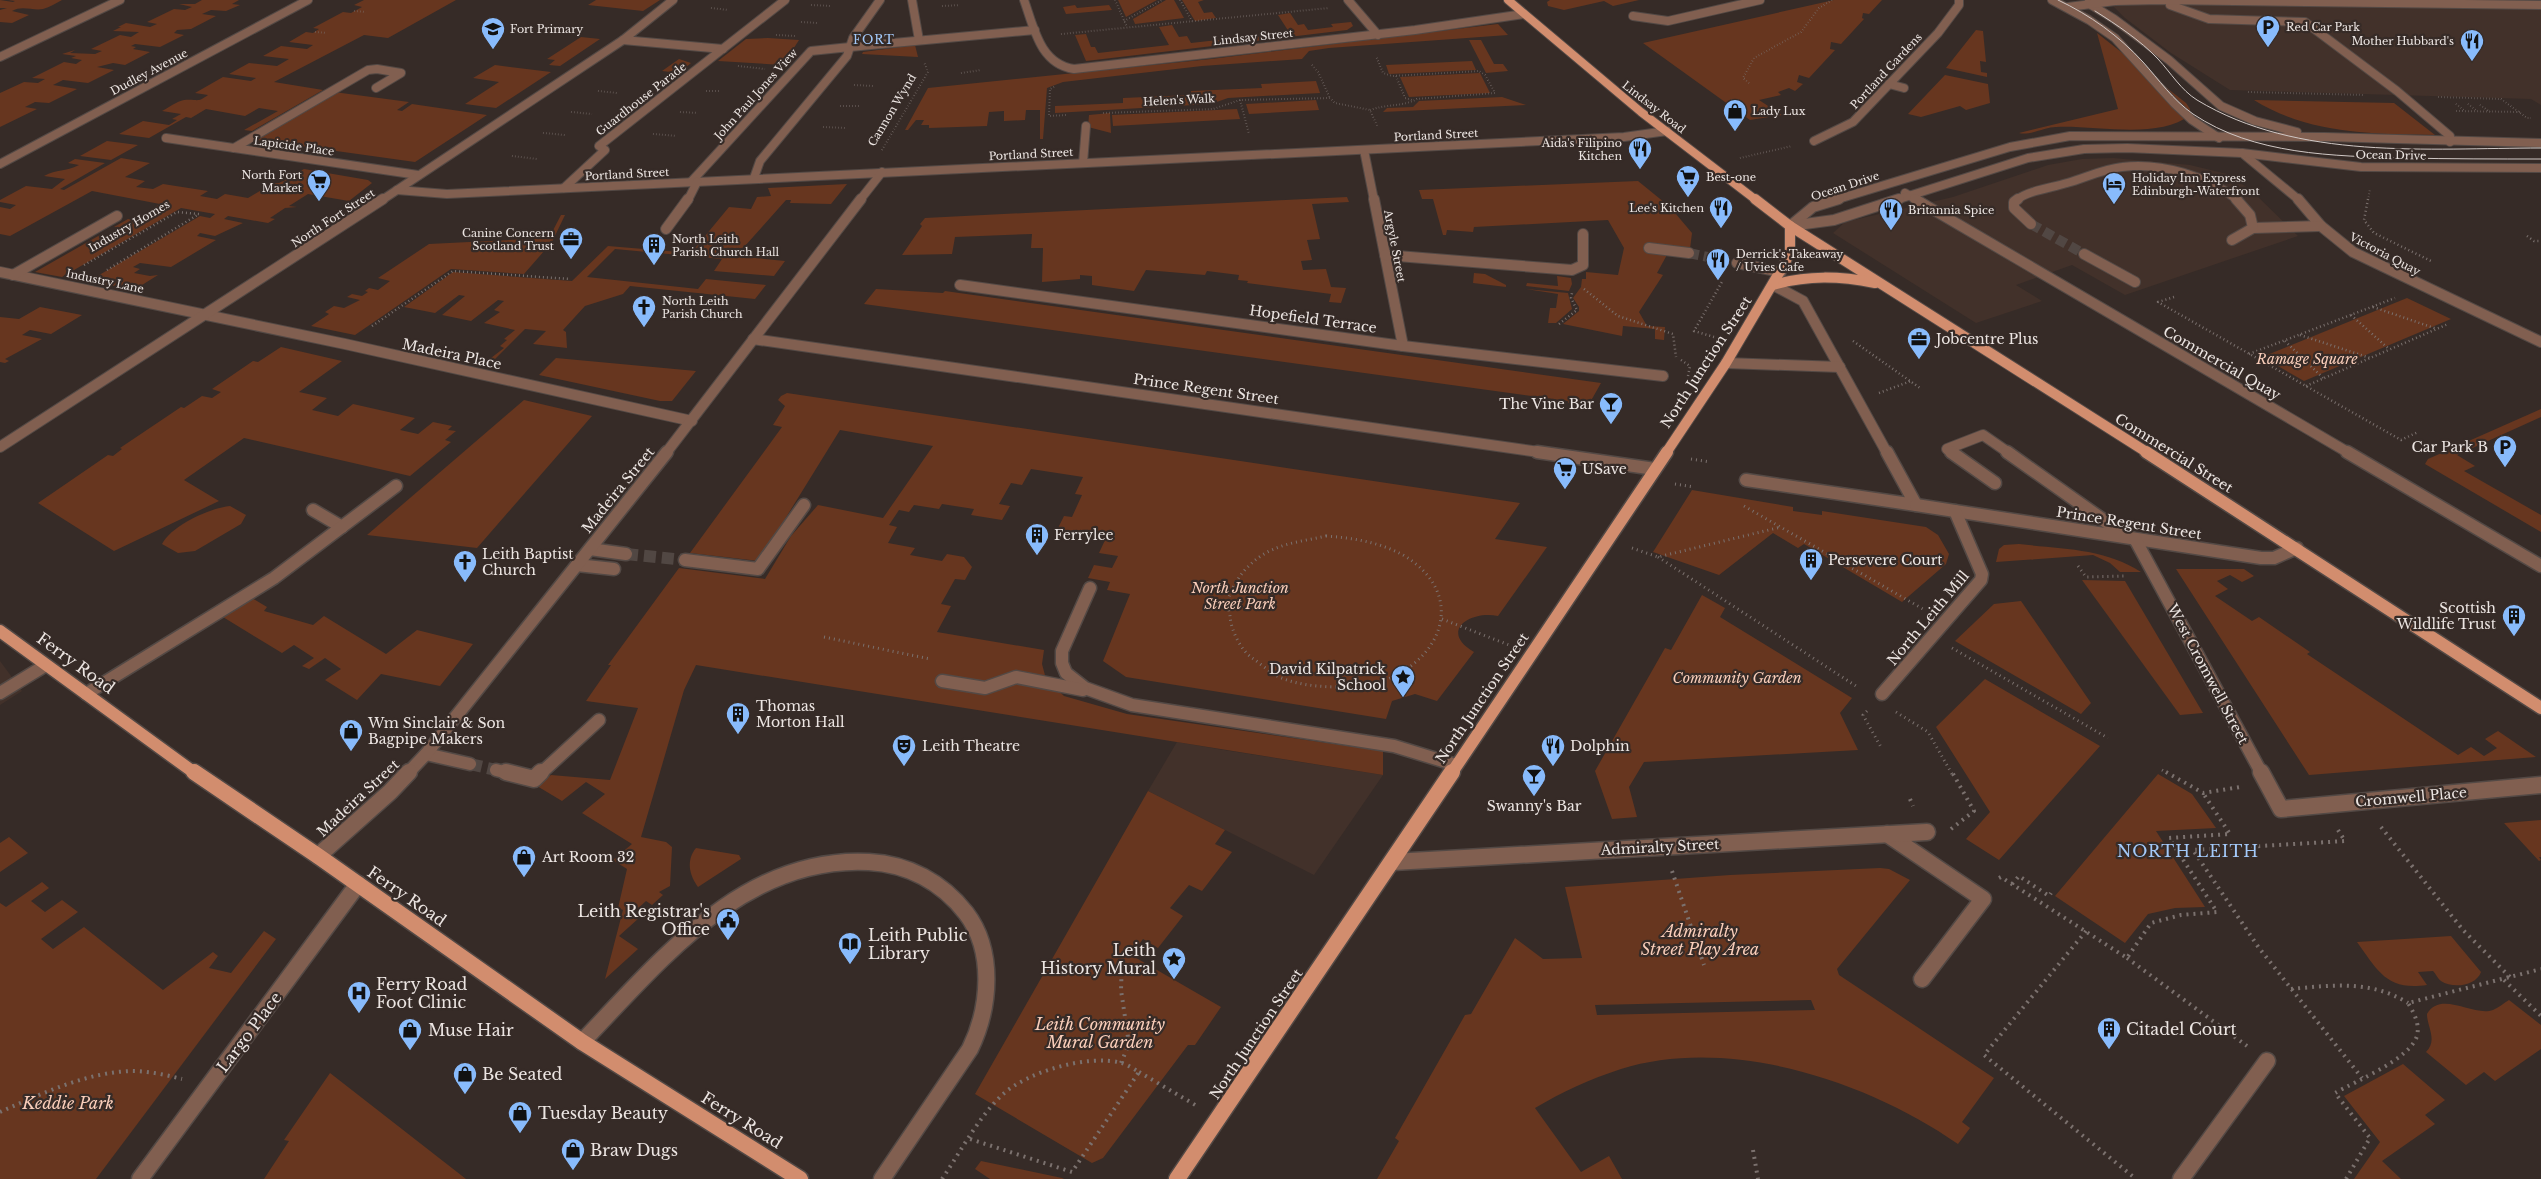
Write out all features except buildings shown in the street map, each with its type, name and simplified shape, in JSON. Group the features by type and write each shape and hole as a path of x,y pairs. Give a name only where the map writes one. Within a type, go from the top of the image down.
{"main road":[{"name":"Lindsay Road","path":"1508,0 1667,131 1790,226"},
{"name":"North Junction Street","path":"1177,1179 1393,862 1726,363 1781,272 1790,251 1790,226"},
{"name":"Commercial Street","path":"1790,226 2297,548 2541,708"},
{"path":"1773,285 1797,278 1818,275 1882,285"},
{"name":"Ferry Road","path":"0,631 170,756 318,856 582,1042 800,1179"}],"street":[{"path":"0,57 120,0"},
{"name":"Dudley Avenue","path":"0,164 308,0"},
{"name":"North Fort Street","path":"0,447 397,190 623,40 673,0"},
{"name":"Guardhouse Parade","path":"564,188 605,150 599,146 785,0"},
{"path":"754,178 760,161 847,56 853,38 880,0"},
{"path":"912,0 919,40"},
{"name":"Lindsay Street","path":"1024,0 1050,60 1060,66 1074,69 1378,35 1524,14"},
{"path":"1634,16 1666,24 1760,0"},
{"name":"Portland Gardens","path":"1814,141 1853,122 1930,41 1959,5 1959,0"},
{"name":"Ocean Drive","path":"2052,0 2068,7 2115,38 2192,120 2242,153"},
{"name":"Ocean Drive","path":"2081,0 2114,19 2169,60 2221,106 2236,114 2274,128 2325,137"},
{"path":"2068,7 2143,0 2541,5"},
{"path":"2143,0 2181,8 2208,19 2306,22 2397,91 2450,136 2450,142"},
{"path":"1350,3 1378,35"},
{"path":"1744,4 1752,8"},
{"name":"John Paul Jones View","path":"666,229 683,208 694,182 811,51 919,40 1037,33"},
{"name":"Guardhouse Parade","path":"623,40 723,50"},
{"path":"1930,41 1940,44"},
{"path":"234,148 368,70 377,69 401,73 376,88"},
{"path":"1889,84 1904,88"},
{"path":"2236,114 2244,123 2247,138 2248,149 2242,153"},
{"path":"1083,163 1086,126"},
{"name":"Portland Street","path":"397,190 447,194 868,172 1624,137 1667,131"},
{"name":"Ocean Drive","path":"1790,226 1813,207 2010,147 2049,139 2099,135 2219,138 2325,137 2450,142 2541,143"},
{"name":"Lapicide Place","path":"166,138 418,175"},
{"name":"Ocean Drive","path":"1790,226 1834,220 2028,158 2084,149 2127,148 2242,153 2361,167 2541,168"},
{"name":"Argyle Street","path":"1364,150 1403,346"},
{"name":"Victoria Quay","path":"2242,153 2295,196 2321,226 2353,252 2541,342"},
{"path":"2031,224 2014,208 2014,202 2019,198 2120,168 2143,166 2180,172 2226,191 2244,207 2252,221 2252,228"},
{"name":"Madeira Street","path":"318,856 383,798 426,754 692,421 882,172"},
{"name":"Commercial Quay","path":"1889,184 2541,566"},
{"name":"Industry Homes","path":"13,275 117,216"},
{"path":"2232,240 2252,228 2321,226"},
{"path":"1385,255 1576,270 1583,265 1583,234"},
{"path":"1994,245 2006,241"},
{"path":"1649,248 1689,253"},
{"path":"2084,254 2135,282"},
{"path":"1737,263 1781,272"},
{"name":"Industry Lane","path":"0,272 205,315"},
{"name":"Hopefield Terrace","path":"960,285 1403,346 1662,376"},
{"path":"1773,285 1803,301 1916,505"},
{"name":"Madeira Place","path":"205,315 692,421"},
{"name":"Prince Regent Street","path":"753,339 1655,469"},
{"path":"1726,363 1840,367"},
{"path":"1995,483 1947,448 1983,435 2132,538"},
{"path":"1746,480 1955,511"},
{"path":"86,694 274,578 396,486"},
{"path":"685,560 758,569 804,505"},
{"path":"313,510 342,526"},
{"name":"Prince Regent Street","path":"1955,511 2261,558 2274,558 2297,548"},
{"name":"North Leith Mill","path":"1880,697 1982,580 1982,574 1955,511"},
{"name":"West Cromwell Street","path":"2132,538 2281,809"},
{"path":"590,549 626,554"},
{"path":"577,565 614,569"},
{"path":"1090,588 1061,653 1063,668 1073,681 1092,692"},
{"path":"0,693 46,665"},
{"path":"942,681 985,688 1016,677 1092,692 1132,705 1394,746 1456,765"},
{"path":"496,770 534,779 599,720"},
{"path":"426,754 470,764"},
{"name":"Cromwell Place","path":"2281,809 2541,785"},
{"name":"Admiralty Street","path":"1393,862 1927,832"},
{"path":"1887,834 1983,899 1922,979"},
{"path":"582,1042 690,932 737,898 765,883 798,870 832,863 863,862 897,865 928,878 951,892 967,913 978,933 985,953 986,981 983,1007 978,1031 959,1068 882,1179"},
{"name":"Largo Place","path":"140,1179 358,884"},
{"path":"2181,1179 2267,1061"}],"path":[{"path":"1115,0 1127,27"},
{"path":"1124,21 1162,0"},
{"path":"1180,0 1192,22"},
{"path":"1749,83 1743,78 1754,58 1801,32 1819,8 1830,4 1832,0"},
{"path":"1037,33 1192,22 1350,3"},
{"path":"811,5 831,6"},
{"path":"942,6 960,5"},
{"path":"711,8 728,10"},
{"path":"354,11 368,11 357,9"},
{"path":"801,22 818,23"},
{"path":"315,32 326,33"},
{"name":"Cannon Wynd","path":"868,172 928,72 919,40"},
{"path":"1375,55 1383,73 1396,76 1479,71 1484,74 1495,93 1412,100 1405,98 1396,76"},
{"path":"705,63 793,71"},
{"path":"1308,63 1317,69 1330,98"},
{"path":"961,73 981,70"},
{"path":"854,85 873,86"},
{"path":"598,91 617,93"},
{"name":"Helen's Walk","path":"1097,113 1213,108 1240,100 1330,98 1335,103 1370,110"},
{"path":"1240,100 1253,154"},
{"path":"1388,149 1370,110 1380,106 1406,105 1412,100"},
{"path":"2456,104 2466,111"},
{"path":"2468,104 2478,112"},
{"path":"2480,105 2490,112"},
{"path":"840,106 860,106"},
{"path":"2450,111 2520,112"},
{"path":"571,112 592,114"},
{"path":"677,112 698,113"},
{"path":"823,127 847,128"},
{"path":"543,133 565,135"},
{"path":"653,134 676,136"},
{"path":"1710,165 1814,141"},
{"path":"512,156 537,159"},
{"path":"2370,187 2364,220 2374,233 2435,263 2429,265"},
{"name":"Industry Homes","path":"53,283 177,212 184,210 199,214 77,288"},
{"path":"2526,236 2534,241 2541,241"},
{"path":"1576,270 1578,284 1618,316 1673,334 1676,357 1690,366 1687,380"},
{"path":"345,344 453,271 570,279"},
{"path":"1694,331 1726,274"},
{"path":"1559,324 1577,310 1571,298 1572,292 1578,284"},
{"path":"2249,355 2423,287"},
{"path":"2174,297 2158,302 2401,440 2418,432"},
{"path":"2372,307 2437,329"},
{"path":"2306,386 2476,312"},
{"path":"2351,315 2389,350"},
{"path":"1815,322 1831,325 1920,388"},
{"path":"2299,335 2370,358"},
{"path":"2285,341 2323,378"},
{"path":"1880,392 1911,381"},
{"path":"1742,504 1945,622"},
{"path":"1658,557 1781,527"},
{"path":"1326,536 1365,540 1392,550 1416,564 1436,590 1441,604 1442,619 1439,634 1431,648 1420,661 1404,672 1366,686 1321,688 1279,677 1261,667 1236,642 1229,627 1226,612 1228,597 1233,583 1255,559 1287,543 1326,536"},
{"path":"1609,540 1658,557 1880,697 1928,732 1974,810 1954,829 1927,832"},
{"path":"2078,566 2086,577 2154,575"},
{"path":"1442,619 1531,654"},
{"path":"824,636 939,661"},
{"path":"1932,636 2108,738"},
{"path":"1880,697 1864,715 1882,749"},
{"path":"2126,958 2151,924 2181,915 2216,912 2169,838 2230,834 2203,793 2162,770"},
{"path":"2203,793 2267,782"},
{"path":"2362,802 2463,930 2510,978"},
{"path":"2319,806 2345,840 2193,850 2258,948 2362,1078"},
{"path":"1663,846 1704,966"},
{"path":"1983,899 2001,876 2126,958 2267,1061"},
{"path":"2012,884 2019,876 2049,896 2051,893"},
{"path":"2086,931 1984,1055 2136,1179"},
{"path":"1121,1063 1129,1044 1121,990 1122,961"},
{"path":"2408,1003 2541,969"},
{"path":"2504,980 2541,1016"},
{"path":"2291,989 2346,984 2364,985 2397,995 2408,1003 2416,1015 2419,1028 2416,1041 2398,1058 2335,1093 2370,1138 2346,1179"},
{"path":"942,1179 1004,1094 1026,1080 1056,1069 1077,1064 1121,1063 1218,1118"},
{"path":"0,1112 69,1085 131,1071 158,1073 209,1086"},
{"path":"970,1139 1072,1172 1139,1072"},
{"path":"1753,1150 1758,1179"}],"shaded area":[{"path":"2107,0 2541,1 2541,105 2531,99 2230,90 2171,53 2125,18"},
{"path":"2113,158 2190,165 2227,174 2251,190 2298,236 2125,295 2072,265 2016,285 2042,301 1976,323 1833,233 1845,222 1953,197 2048,165 2082,159"},
{"path":"0,661 22,691 0,705"},
{"path":"1177,742 1383,775 1314,875 1148,791"}],"green space":[{"path":"0,0 13,2 15,1 8,0 62,0 43,9 16,9 12,11 29,15 12,23 0,22 0,10 7,8 0,8"},
{"path":"202,0 239,0 232,4 240,5 226,11 211,10 202,14 216,16 191,29 177,30 174,33 184,35 160,47 135,44 131,46 136,47 133,49 150,52 125,65 113,63 97,67 114,70 88,83 63,80 53,85 77,89 49,103 35,102 25,107 37,109 0,127 0,93 24,82 38,83 45,79 32,78 64,62 76,64 82,60 71,58 76,56 62,54 75,50 70,53 95,54 102,51 91,49 120,35 131,37 139,32 113,31 121,27 118,27 126,23 150,27 157,24 147,22 174,9 185,10 192,7 179,4 195,4"},
{"path":"364,0 456,0 388,38 364,35 274,82 323,90 252,131 244,130 278,111 259,108 245,116 206,109 191,118 186,117 149,138 119,134 143,121 169,125 177,120 172,119 181,114 162,111 181,101 202,99 208,95 195,93 223,77 251,81 256,78 229,74 249,63 277,66 289,59 263,56 281,46 307,49 313,45 289,42 306,32 313,33 319,29 313,28 343,12 351,13 362,7 354,5"},
{"path":"596,0 660,0 643,11 588,5"},
{"path":"1118,0 1157,0 1126,17"},
{"path":"1166,0 1174,0 1184,18 1135,24 1133,19"},
{"path":"1182,0 1204,0 1198,2 1204,13 1212,12 1216,18 1195,21"},
{"path":"1550,0 1639,0 1613,6 1604,1 1564,10 1548,6 1547,2"},
{"path":"1834,0 1882,0 1869,14 1863,13 1862,18 1864,19 1841,44 1831,42 1830,49 1835,50 1809,78 1799,75 1797,82 1803,84 1795,91 1789,88 1778,92 1781,95 1759,100 1782,115 1750,120 1643,43"},
{"path":"1075,5 1077,8 1109,5 1112,10 1066,14 1063,7"},
{"path":"1290,13 1298,25 1304,24 1308,30 1333,27 1331,24 1351,22 1353,26 1347,30 1086,61 1075,35 1086,34 1091,47 1095,47 1098,53 1169,45 1159,27 1172,25 1179,37 1187,36 1191,43 1289,32 1278,15"},
{"path":"1498,24 1508,35 1329,48 1309,51 1302,59 1202,66 1063,82 1047,88 1043,139 1040,139 1040,110 1026,110 1025,120 1004,121 1004,111 989,112 987,126 929,128 929,125 921,125 924,120 916,120 908,130 905,130 928,88 1211,59"},
{"path":"1976,30 1983,31 1986,62 1980,61 1981,72 1987,73 1987,77 1946,68"},
{"path":"2097,33 2186,103 2190,109 2190,115 2177,123 2145,129 2056,127 2023,134 2019,133 2118,109"},
{"path":"581,37 600,39 560,66 549,65 555,60 547,59"},
{"path":"746,39 799,40 783,65 718,61"},
{"path":"1469,40 1481,40 1494,64 1503,64 1508,71 1486,73"},
{"path":"915,45 918,57 862,54 863,52"},
{"path":"679,59 691,63 679,73 662,71"},
{"path":"1472,61 1476,70 1389,74 1386,65"},
{"path":"495,65 551,72 496,108 465,104 499,82 473,78"},
{"path":"1480,73 1490,93 1409,97 1400,77"},
{"path":"1945,75 1988,84 1990,103 1966,110 1960,106 1921,117 1908,114"},
{"path":"1316,81 1320,93 1228,98 1211,104 1055,113 1055,106 1123,103 1123,98 1191,95 1191,91 1262,88 1261,84"},
{"path":"334,92 409,102 397,110 402,111 412,104 487,115 415,162 251,139"},
{"path":"1502,97 1526,105 1383,112 1387,108 1413,107 1419,101"},
{"path":"1316,100 1319,110 1249,114 1246,104"},
{"path":"2254,100 2394,103 2435,135 2388,134 2319,126 2296,120"},
{"path":"1237,109 1240,119 1113,126 1112,115"},
{"path":"1110,113 1111,133 1088,127 1089,115"},
{"path":"107,141 138,145 111,160 80,156"},
{"path":"121,158 150,163 125,177 145,181 136,187 153,189 163,184 208,191 200,196 217,199 225,194 248,198 273,183 279,183 304,169 368,180 372,183 349,201 308,194 289,206 297,207 285,208 270,218 275,219 268,223 228,216 224,219 243,223 215,236 200,233 197,236 216,240 171,267 140,263 133,267 140,269 134,273 150,276 158,275 134,290 89,281 200,216 210,218 215,214 181,208 62,277 35,272 100,235 107,236 121,228 114,227 128,219 134,220 160,204 92,191 10,236 0,234 0,207 10,209 16,205 0,202 0,200 26,186 52,189 65,179 44,176 79,165 68,163 75,159 105,163 60,189 64,190"},
{"path":"1638,181 1670,207 1692,233 1689,257 1668,253 1657,273 1663,275 1639,312 1647,326 1665,327 1664,340 1655,339 1655,329 1623,326 1622,336 1563,324 1579,311 1579,307 1573,298 1581,287 1582,279 1586,279 1586,272 1618,275 1624,248 1608,220 1474,227 1473,232 1447,230 1446,235 1443,235 1433,199 1422,199 1419,190"},
{"path":"847,184 831,204 790,203 791,200 786,200 736,256 785,261 774,276 714,271 722,259 615,249 587,277 698,289 706,279 766,285 755,299 630,286 623,294 585,306 563,330 566,332 567,348 533,344 546,331 525,329 495,359 491,358 504,348 500,346 507,340 504,339 515,330 484,323 500,312 494,310 504,301 498,300 471,321 442,315 465,296 459,295 435,313 404,307 453,272 572,281 608,246 691,253 729,207 751,209 757,197 771,196 768,188"},
{"path":"1347,197 1349,202 1312,204 1320,239 1307,240 1312,260 1301,261 1303,270 1326,269 1331,287 1346,288 1341,303 1329,302 1331,294 1247,283 1248,281 1238,280 1239,275 1207,271 1205,275 1146,270 1134,291 1092,285 1092,276 1080,275 1080,279 1042,282 1043,248 1031,248 1032,234 955,237 952,254 902,255 922,226 920,224 925,218"},
{"path":"561,215 565,215 552,242 524,274 451,269 355,335 311,326 329,314 325,312 334,306 344,308 360,300 347,297 352,294 362,296 368,292 365,291 369,288 378,290 390,281 378,278 429,244 549,238"},
{"path":"1474,273 1485,274 1506,285 1506,287 1473,283"},
{"path":"1557,276 1571,278 1572,284 1569,291 1526,286 1527,283 1558,286"},
{"path":"876,289 943,293 945,291 1601,383 1588,406 1568,403 1568,401 864,304"},
{"path":"1526,289 1568,293 1572,309 1556,323 1548,323 1550,308 1556,308 1558,294"},
{"name":"Ramage Square","path":"2407,298 2451,319 2304,381 2262,357"},
{"path":"40,307 82,315 51,334 30,330 22,335 42,339 5,359 9,361 5,363 0,362 0,317 19,319"},
{"path":"281,347 342,361 299,392 327,398 312,410 338,416 353,404 415,418 400,430 418,434 433,422 452,426 448,430 456,431 445,440 451,442 410,476 244,438 184,480 219,501 114,551 38,503 108,455 113,456 122,449 120,448 181,407 184,408 202,396 212,398 221,392 212,389 253,361 258,362"},
{"path":"556,358 696,371 672,401 660,401 539,375"},
{"name":"North Junction Street Park","path":"787,393 1520,503 1495,539 1547,547 1498,616 1477,616 1468,619 1462,624 1459,630 1459,637 1474,652 1437,701 1415,694 1392,701 1386,719 1126,677 1103,661 1130,594 1107,590 1110,582 1088,578 1094,565 1112,568 1118,556 1099,553 1106,538 1057,530 1064,516 1072,517 1082,495 1075,494 1083,477 1031,469 1022,485 1011,483 999,504 1010,506 1002,520 971,515 974,509 942,504 939,509 914,505 909,512 899,510 889,525 897,527 888,543 915,548 910,555 942,561 947,554 964,557 972,567 965,580 955,579 941,604 951,606 937,632 1044,650 1042,664 1046,679 1064,696 1127,714 1383,751 1383,775 696,665 684,690 641,837 666,842 672,847 670,886 659,892 663,895 652,905 646,901 633,913 639,918 619,936 638,949 605,979 623,910 618,908 627,869 613,860 632,844 582,813 605,794 586,782 562,801 537,786 551,775 610,780 638,708 586,701 611,665 608,665 679,568 765,579 791,536 818,505 883,518 933,446 840,430 759,561 690,553 782,427 773,425 785,406 778,400"},
{"path":"524,400 592,416 477,548 367,535"},
{"path":"2541,409 2541,417 2457,455 2475,466 2464,471 2541,515 2541,532 2425,464 2428,459"},
{"path":"1692,490 1793,507 1793,511 1822,515 1822,511 1926,527 1938,535 1949,554 1946,564 1902,602 1804,544 1798,548 1773,533 1719,575 1653,552"},
{"path":"230,506 246,515 241,524 195,551 178,553 162,544 174,530 183,524 212,510"},
{"path":"2019,544 2098,554 2113,558 2141,572 2120,572 2110,563 2093,555 1996,562 1999,549 2004,545"},
{"path":"2176,569 2244,569 2254,576 2242,582 2230,575 2217,581 2228,589 2215,596 2252,621 2259,617 2310,652 2307,654 2458,755 2471,747 2484,756 2497,748 2485,739 2498,731 2536,757 2309,775"},
{"path":"2082,580 2125,581 2203,713 2180,715"},
{"name":"Community Garden","path":"1702,595 1725,608 1720,617 1852,698 1840,713 1858,750 1644,762 1629,787 1637,817 1612,819 1595,771 1665,648 1671,650"},
{"path":"252,598 267,607 264,611 313,625 324,616 386,654 417,630 473,644 440,686 381,674 357,700 325,680 341,669 325,658 309,669 302,666 314,658 294,645 282,653 223,617"},
{"path":"2021,601 2091,703 2081,714 1955,641 1994,604"},
{"path":"1985,679 2100,746 1999,860 1966,839 1990,812 1936,727"},
{"path":"2158,774 2192,794 2216,828 2156,831 2205,907 2175,908 2148,914 2125,943 2055,896"},
{"name":"Leith Community Mural Garden","path":"1148,791 1225,830 1215,844 1232,852 1202,891 1189,885 1170,908 1183,916 1158,948 1143,939 1131,955 1221,1007 1195,1045 1188,1045 1103,1158 1092,1163 975,1094"},
{"path":"2541,820 2541,857 2539,857 2541,860 2539,861 2504,823"},
{"path":"9,837 28,853 0,872 0,843"},
{"path":"696,848 739,855 741,859 698,887 692,878 690,868 691,857"},
{"name":"Admiralty Street Play Area","path":"1880,868 1889,869 1910,880 1837,969 1839,975 1994,1078 1962,1122 1970,1128 1958,1144 1922,1121 1883,1101 1840,1084 1796,1070 1751,1061 1707,1058 1663,1060 1621,1069 1598,1077 1566,1091 1535,1108 1581,1172 1609,1156 1622,1179 1377,1179 1399,1141 1395,1138 1465,1015 1471,1014 1515,938 1543,959 1582,958 1565,887 1730,875","holes":["1811,1000 1815,1010 1597,1015 1595,1005"]},
{"name":"Keddie Park","path":"42,882 49,888 31,901 45,912 62,900 78,912 41,939 53,949 84,927 163,990 213,952 218,956 209,968 231,973 264,931 276,939 96,1179 0,1179 0,903 6,907"},
{"path":"2451,936 2481,972 2478,977 2464,985 2446,983 2440,980 2433,971 2418,972 2427,985 2413,986 2393,982 2378,970 2357,942"},
{"path":"2509,1000 2541,1025 2541,1049 2495,1081 2484,1072 2466,1085 2426,1052 2432,1038 2427,1014 2433,1007 2440,1004 2449,1004 2485,1011 2493,1010"},
{"path":"2403,1064 2445,1100 2425,1115 2435,1124 2382,1161 2401,1179 2354,1179 2380,1142 2344,1096"},
{"path":"330,1073 466,1179 264,1179 289,1141 284,1140"},
{"path":"981,1161 1064,1179 990,1179 975,1169"}],"tunnel":[{"path":"2031,224 2084,254"},
{"path":"1689,253 1737,263"},
{"path":"626,554 685,560"},
{"path":"470,764 496,770"}],"tram line":[{"path":"2058,0 2093,19 2114,35 2134,52 2173,96 2193,114 2217,128 2242,138 2295,151 2350,156 2541,159"},
{"path":"2095,11 2144,45 2191,96 2236,120 2277,133 2320,142 2364,147 2409,149 2541,148"}],"place":[{"name":"Red Car Park","path":"2268,48"},
{"name":"Fort Primary","path":"493,50"},
{"name":"Mother Hubbard's","path":"2472,62"},
{"name":"Lady Lux","path":"1735,132"},
{"name":"Aida's Filipino Kitchen","path":"1640,170"},
{"name":"Best-one","path":"1688,198"},
{"name":"North Fort Market","path":"319,202"},
{"name":"Holiday Inn Express Edinburgh-Waterfront","path":"2114,205"},
{"name":"Lee's Kitchen","path":"1721,229"},
{"name":"Britannia Spice","path":"1891,231"},
{"name":"Canine Concern Scotland Trust","path":"571,260"},
{"name":"North Leith Parish Church Hall","path":"654,266"},
{"name":"Derrick's Takeaway / Uvies Cafe","path":"1718,281"},
{"name":"North Leith Parish Church","path":"644,328"},
{"name":"Jobcentre Plus","path":"1919,360"},
{"name":"The Vine Bar","path":"1611,425"},
{"name":"Car Park B","path":"2505,468"},
{"name":"USave","path":"1565,490"},
{"name":"Ferrylee","path":"1037,556"},
{"name":"Persevere Court","path":"1811,581"},
{"name":"Leith Baptist Church","path":"465,583"},
{"name":"Scottish Wildlife Trust","path":"2514,637"},
{"name":"David Kilpatrick School","path":"1403,698"},
{"name":"Thomas Morton Hall","path":"738,735"},
{"name":"Wm Sinclair & Son Bagpipe Makers","path":"351,752"},
{"name":"Leith Theatre","path":"904,767"},
{"name":"Dolphin","path":"1553,767"},
{"name":"Swanny's Bar","path":"1534,797"},
{"name":"Art Room 32","path":"524,878"},
{"name":"Leith Registrar's Office","path":"728,941"},
{"name":"Leith Public Library","path":"850,965"},
{"name":"Leith History Mural","path":"1174,980"},
{"name":"Ferry Road Foot Clinic","path":"359,1014"},
{"name":"Citadel Court","path":"2109,1050"},
{"name":"Muse Hair","path":"410,1051"},
{"name":"Be Seated","path":"465,1095"},
{"name":"Tuesday Beauty","path":"520,1134"},
{"name":"Braw Dugs","path":"573,1171"}],"district":[{"name":"FORT","path":"874,40"},
{"name":"NORTH LEITH","path":"2188,851"}]}
